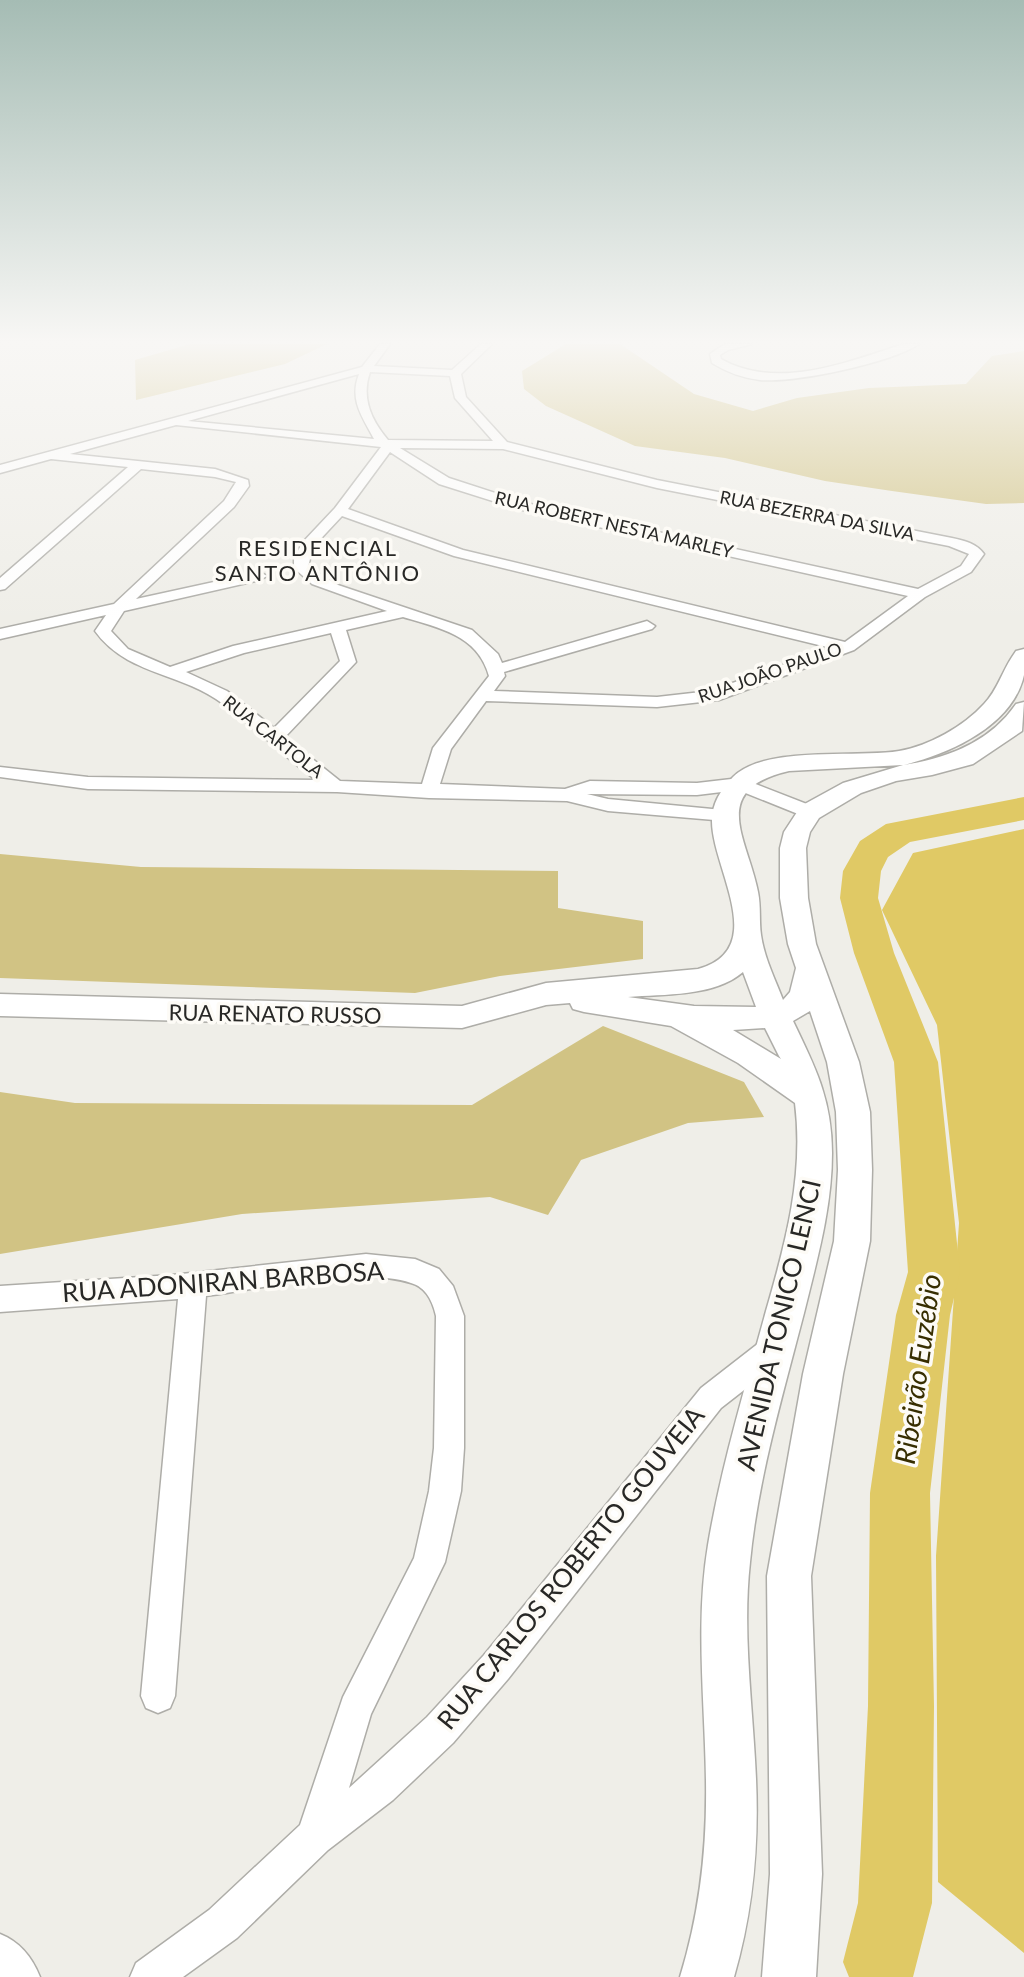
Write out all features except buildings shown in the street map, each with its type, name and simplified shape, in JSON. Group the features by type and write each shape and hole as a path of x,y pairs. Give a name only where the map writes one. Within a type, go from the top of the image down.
{"main road":[{"path":"733,799 750,774 772,767 795,763 871,762 925,752 982,719 999,702 1014,668 1024,656"},
{"path":"810,812 852,788 891,774 964,759 1014,726 1024,709"},
{"name":"AVENIDA TONICO LENCI","path":"707,1977 721,1941 729,1869 726,1580 736,1509 812,1204 817,1156 810,1097 797,1055 775,1017 748,942 744,889 728,842 733,799"},
{"name":"AVENIDA TONICO LENCI","path":"789,1977 796,1874 789,1576 823,1374 852,1241 855,1170 853,1112 843,1062 806,955 794,898 793,848 797,832 810,812"},
{"path":"744,889 763,947 774,968 785,974 795,972 806,955"},
{"name":"RUA RENATO RUSSO","path":"0,1005 462,1017 546,994 698,980 723,973 737,961 748,942"},
{"path":"775,1017 797,1005 806,993 806,955"},
{"name":"RUA RENATO RUSSO","path":"546,994 662,1015 775,1017"},
{"path":"662,1015 712,1032 771,1067 810,1097"}],"street":[{"path":"0,469 114,436"},
{"name":"RUA BEZERRA DA SILVA","path":"310,436 389,444 503,445 657,484 952,542 977,554"},
{"name":"RUA ROBERT NESTA MARLEY","path":"378,436 427,471 463,489 523,506 920,594"},
{"path":"495,436 503,445"},
{"path":"389,444 340,511 307,546 301,568 333,588 467,633 492,657 497,676 485,696 442,748 429,792"},
{"name":"RUA CARTOLA","path":"48,455 224,474 242,480 243,486 229,504 120,606 104,627 105,635 132,657 203,684 226,698 305,766 337,786"},
{"path":"0,484 24,464"},
{"path":"0,586 137,466"},
{"path":"340,511 459,553 848,647"},
{"name":"RUA JOÃO PAULO","path":"485,696 689,701 713,696 848,647 920,594 966,569 977,554"},
{"path":"0,634 260,576"},
{"path":"171,672 239,649 404,612"},
{"path":"497,669 647,626"},
{"path":"274,738 348,662 337,627"},
{"path":"0,772 88,783 337,786 567,795 599,804 655,808 733,799"},
{"path":"567,795 590,787 697,789 733,799 810,812"},
{"path":"650,789 655,808"},
{"name":"RUA ADONIRAN BARBOSA","path":"0,1299 193,1285 339,1268 399,1268 417,1272 430,1279 447,1298 450,1316 449,1448 445,1491 429,1562 355,1709 315,1837"},
{"path":"158,1696 193,1285"},
{"name":"RUA CARLOS ROBERTO GOUVEIA","path":"150,1977 223,1924 315,1837 380,1787 440,1730 496,1667 711,1398 776,1348"},
{"path":"0,1954 20,1977"}],"shaded area":[{"path":"613,436 1024,436 1024,503 986,504 892,491 825,481 725,458 635,446"},
{"path":"1024,829 1024,1953 938,1882 936,1556 959,1223 937,1025 882,910 913,853"},
{"path":"0,854 141,867 558,871 558,908 643,921 643,959 500,976 415,993 0,978"},
{"path":"603,1026 744,1082 764,1117 688,1123 581,1160 548,1215 490,1197 242,1214 0,1254 0,1092 75,1103 472,1105"}],"waterway":[{"name":"Ribeirão Euzébio","path":"881,1962 895,1903 901,1706 900,1493 923,1315 934,1272 916,1062 874,953 859,898 862,871 873,850 899,832 1002,815 1024,808"}],"district":[{"name":"RESIDENCIAL SANTO ANTÔNIO","path":"318,560"}]}
